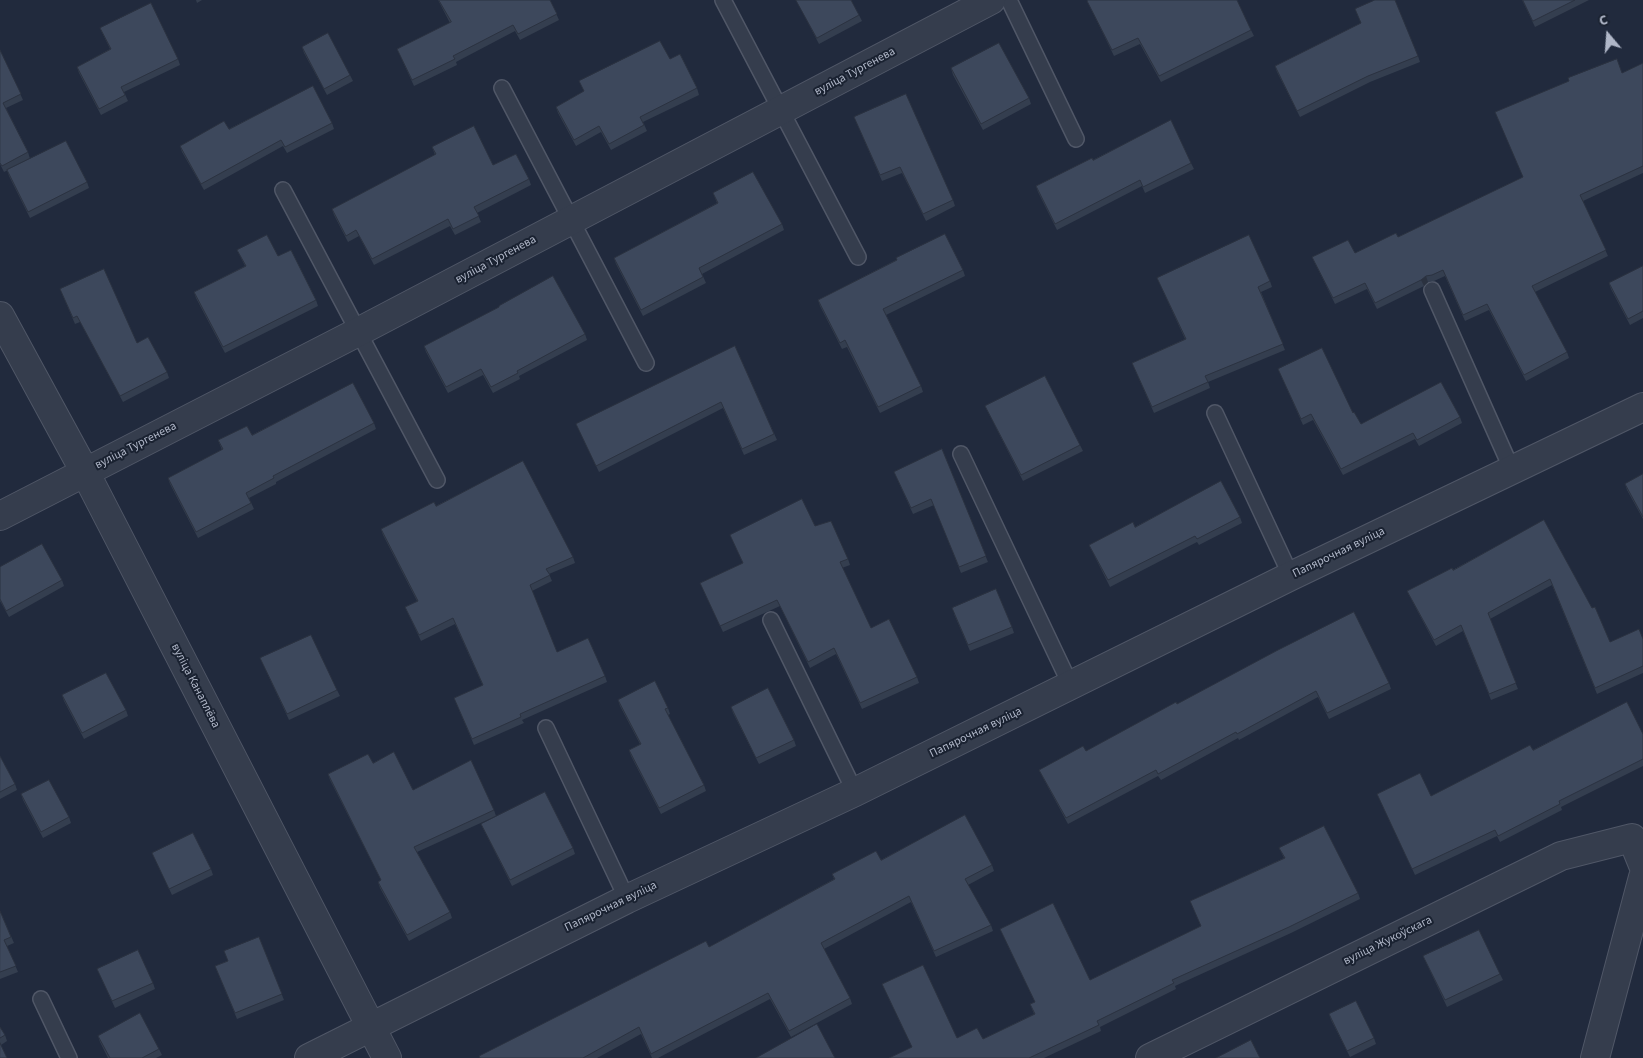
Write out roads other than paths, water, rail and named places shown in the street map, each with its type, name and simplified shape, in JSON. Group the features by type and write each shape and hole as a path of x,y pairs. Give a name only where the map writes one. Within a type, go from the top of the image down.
{"street":[{"name":"вуліца Тургенева","path":"0,516 358,332 991,0"},
{"name":"вуліца Канаплёва","path":"0,316 85,472 387,1058"},
{"name":"Папярочная вуліца","path":"309,1058 627,899 856,792 1291,576 1643,407"},
{"path":"1640,834 1643,865"},
{"name":"вуліца Жукоўскага","path":"1150,1058 1561,856 1640,834"},
{"path":"1595,1058 1635,935 1643,877"}],"lane":[{"path":"722,0 858,257"},
{"path":"1009,0 1076,140"},
{"path":"502,88 646,363"},
{"path":"283,190 437,480"},
{"path":"1432,290 1512,470"},
{"path":"1215,413 1291,576"},
{"path":"961,454 1071,686"},
{"path":"771,620 856,792"},
{"path":"546,728 627,899"},
{"path":"41,999 69,1058"}]}
